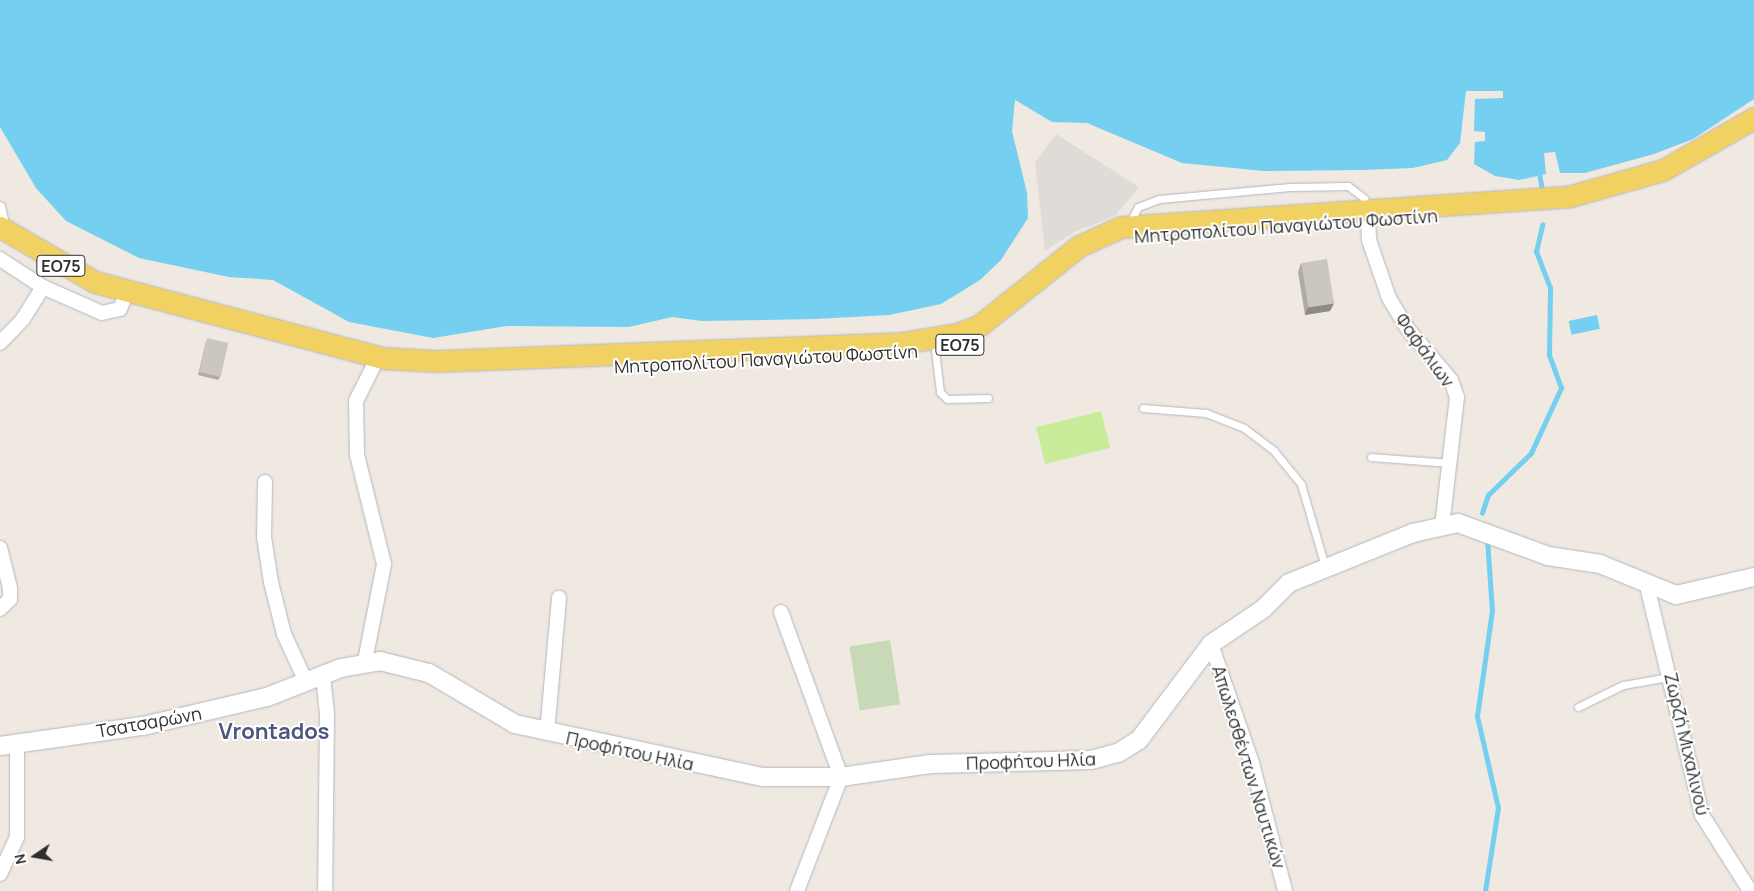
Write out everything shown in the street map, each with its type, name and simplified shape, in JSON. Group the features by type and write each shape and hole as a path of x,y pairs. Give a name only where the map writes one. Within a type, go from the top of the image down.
{"main road":[{"name":"Μητροπολίτου Παναγιώτου Φωστίνη","path":"126,298 418,372 667,365 935,350 985,334 1086,255 1124,237 1367,214 1534,201 1591,192 1671,166 1754,118"},
{"name":"Μητροπολίτου Παναγιώτου Φωστίνη","path":"376,362 669,354 923,341 980,325 1079,246 1128,226 1367,214 1534,211 1594,202 1683,173 1754,131"},
{"name":"ΕΟ75","path":"2,232 58,277 126,298"}],"street":[{"path":"0,208 2,232"},
{"name":"Φαφάλιων","path":"1367,214 1369,240 1389,298 1407,328 1454,386 1458,412 1442,526"},
{"path":"0,259 43,287 102,313 115,312 126,298"},
{"path":"0,342 23,319 43,287"},
{"path":"365,661 384,564 357,455 355,426 356,401 376,362"},
{"path":"265,482 264,537 270,582 284,634 314,679 327,713 325,891"},
{"name":"Προφήτου Ηλία","path":"314,679 365,661 405,665 429,673 503,719 547,733 763,777 841,777 930,764 1110,756 1132,745 1152,727 1211,644 1264,609 1289,584 1325,566 1442,526 1458,523 1548,556 1600,564 1647,586 1676,595 1754,577"},
{"path":"0,548 10,588 10,599 0,610"},
{"name":"Ζωρζή Μιχαλινού","path":"1647,586 1672,677 1702,816 1750,891"},
{"path":"547,733 559,598"},
{"path":"781,612 841,777 797,891"},
{"name":"Απωλεσθέντων Ναυτικών","path":"1211,644 1252,763 1285,891"},
{"name":"Τσατσαρώνη","path":"9,745 143,726 245,703 314,679"},
{"path":"0,874 18,806 9,745"}],"lane":[{"path":"935,350 943,395 952,399 988,398"},
{"path":"1143,408 1206,413 1244,428 1274,451 1301,484 1325,566"},
{"path":"1371,457 1451,463"},
{"path":"1578,707 1623,685 1672,677"}],"green space":[{"path":"1101,411 1110,448 1045,464 1036,427"},
{"path":"890,640 900,704 860,711 850,646"}],"shaded area":[{"path":"1056,134 1139,187 1115,216 1074,232 1045,251 1035,163"}],"water":[{"path":"0,0 1754,0 1754,99 1693,139 1654,154 1585,173 1560,173 1555,152 1544,153 1546,174 1519,180 1495,176 1474,164 1475,142 1485,141 1485,132 1474,131 1475,99 1503,98 1503,91 1466,91 1460,143 1447,160 1413,168 1363,170 1264,171 1182,163 1087,123 1052,122 1015,100 1012,131 1027,193 1028,218 1001,260 980,280 941,304 889,315 815,319 702,321 672,317 629,327 507,326 433,338 349,322 273,280 229,277 139,258 66,221 36,188 0,127"},
{"path":"1597,315 1600,329 1572,335 1569,321"}],"building":[{"path":"1327,259 1334,303 1308,308 1301,263"},
{"path":"207,338 228,343 221,377 199,372"}],"waterway":[{"path":"1540,176 1542,187"},
{"path":"1482,513 1488,495 1531,453 1561,388 1549,355 1550,288 1536,252 1542,225"},
{"path":"1485,891 1498,808 1477,716 1492,611 1487,540"}],"district":[{"name":"Vrontados","path":"274,732"}]}
